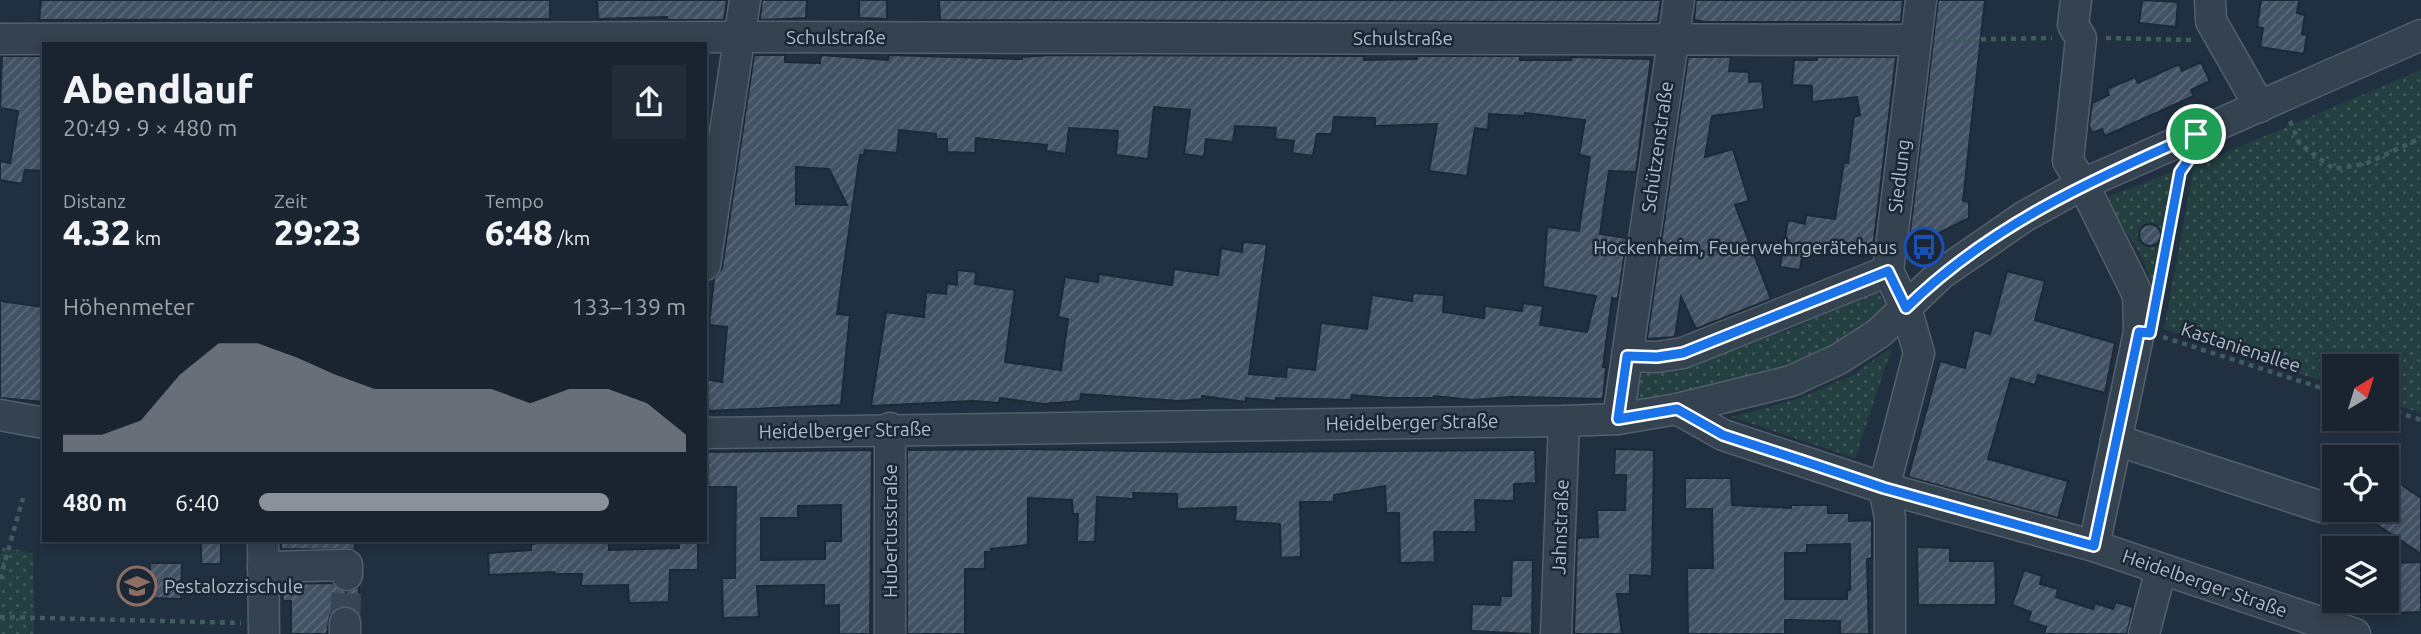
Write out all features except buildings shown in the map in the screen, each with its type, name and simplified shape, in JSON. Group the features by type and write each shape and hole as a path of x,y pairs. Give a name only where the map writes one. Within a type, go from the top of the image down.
{"street":[{"path":"707,252 745,0"},
{"name":"Schützenstraße","path":"1618,419 1679,0"},
{"name":"Siedlung","path":"1888,271 1921,0"},
{"path":"2076,0 2073,25 2081,38 2068,161 2083,184 2138,295 2139,332 2094,546"},
{"path":"2210,0 2211,21 2274,111"},
{"path":"1677,409 1791,381 1839,359 1879,332 1941,274 2025,216 2083,184 2196,134 2274,111 2421,35"},
{"name":"Schulstraße","path":"0,40 397,41 739,37 1673,38"},
{"path":"1673,38 1916,40"},
{"path":"1627,356 1657,357 1683,353 1888,271 1906,308 1919,353 1884,488 1890,518 1890,634"},
{"name":"Heidelberger Straße","path":"707,433 890,428 1564,421 1618,419 1677,409 1723,435 1884,488 2094,546 2355,634"},
{"path":"0,415 42,423"},
{"name":"Jahnstraße","path":"1556,634 1564,421"},
{"name":"Hubertusstraße","path":"890,428 890,634"},
{"path":"2116,440 2322,507"},
{"path":"264,629 263,554 346,565 347,575"},
{"path":"2144,634 2161,569"}],"path":[{"path":"2274,111 2300,144 2334,169 2365,164 2421,138"},
{"path":"2158,293 2180,172 2192,155 2196,134"},
{"name":"Kastanienallee","path":"2139,332 2150,333 2322,388"},
{"path":"2399,413 2421,420"},
{"path":"0,579 23,498"},
{"path":"0,617 264,629"}],"green space":[{"path":"2421,70 2421,413 2399,406 2399,354 2322,354 2322,381 2164,329 2194,166"},
{"path":"2177,170 2153,295 2141,256 2102,199"},
{"path":"1876,290 1890,310 1807,359 1717,386 1631,407 1635,374 1695,365 1796,327"},
{"path":"1892,347 1855,458 1731,417 1797,399 1853,375"},
{"path":"3,547 33,553 34,634 0,634 0,557"}],"tunnel":[{"path":"345,623 347,575"}],"place":[{"name":"Hockenheim, Feuerwehrgerätehaus","path":"1924,247"},
{"name":"Pestalozzischule","path":"137,586"}],"route":[{"path":"2196,134 2192,155 2180,172 2150,333 2139,332 2094,546 1884,488 1723,435 1677,409 1618,419 1627,356 1657,357 1683,353 1888,271 1906,308 1941,274 2025,216 2083,184 2196,134"}]}
